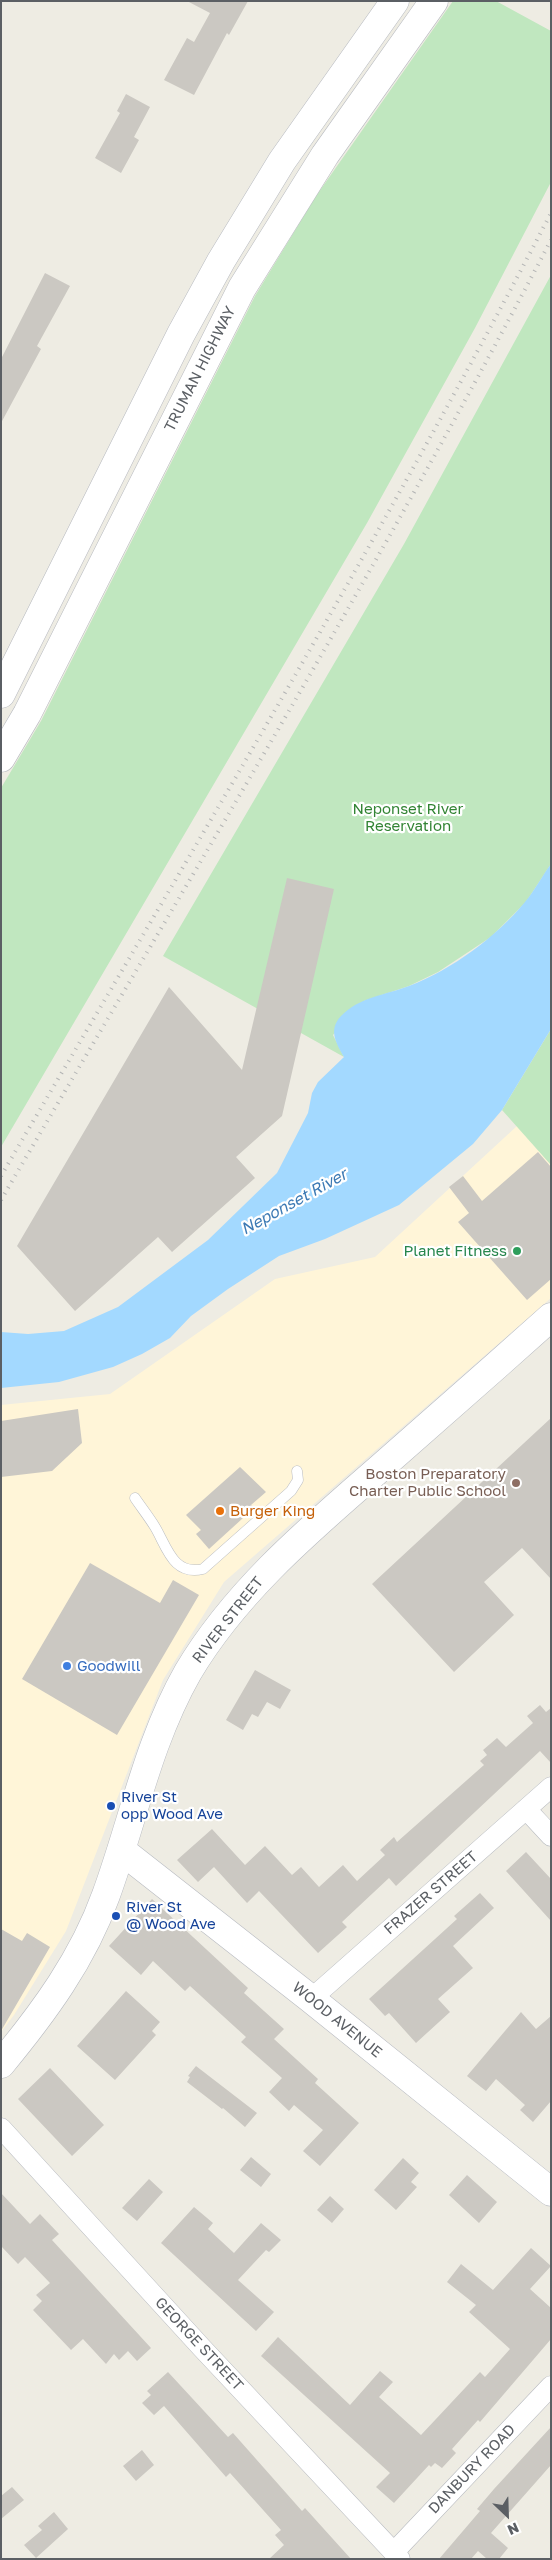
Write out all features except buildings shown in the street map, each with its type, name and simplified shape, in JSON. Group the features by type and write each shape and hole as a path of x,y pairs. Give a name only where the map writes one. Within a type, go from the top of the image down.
{"main road":[{"name":"TRUMAN HIGHWAY","path":"1,694 93,514 181,334 225,253 282,161 394,1"},
{"name":"TRUMAN HIGHWAY","path":"1,758 27,714 204,360 260,257 324,156 434,1"},
{"path":"93,514 120,528"},
{"name":"RIVER STREET","path":"1,2064 59,1990 80,1955 106,1895 145,1769 167,1714 188,1672 235,1606 293,1545 551,1317"},
{"name":"WOOD AVENUE","path":"120,1850 311,1999 551,2192"}],"street":[{"name":"FRAZER STREET","path":"311,1999 551,1787"},
{"path":"526,1809 551,1836"},
{"name":"GEORGE STREET","path":"1,2128 202,2348 397,2555"},
{"name":"DANBURY ROAD","path":"397,2555 551,2386"}],"lane":[{"path":"135,1498 155,1527 173,1561 183,1568 194,1571 203,1569 290,1491 298,1480 297,1471"}],"shaded area":[{"path":"517,1126 551,1165 551,1298 224,1582 163,1680 66,1931 14,2015 1,2032 1,1405 110,1394 275,1279 375,1257"}],"green space":[{"path":"453,1 496,1 551,31 551,182 475,328 367,523 1,1147 1,788 41,721 255,296 316,196"},
{"name":"Neponset River Reservation","path":"551,275 551,864 526,902 491,937 438,972 409,986 364,1001 333,1035 344,1057 163,956 404,544"},
{"path":"551,1029 551,1165 502,1110"}],"water":[{"name":"Neponset River","path":"551,864 551,1029 502,1110 473,1144 399,1205 325,1239 279,1256 191,1316 170,1338 142,1354 113,1367 59,1382 1,1388 1,1332 28,1334 64,1331 118,1307 208,1240 277,1173 308,1113 312,1093 318,1082 344,1057 336,1042 334,1031 337,1021 341,1016 364,1001 409,986 442,971 473,951 501,928 513,915 529,897"}],"railway":[{"path":"1,1176 351,578 486,335 551,213"},
{"path":"1,1200 351,604 486,362 551,240"}],"place":[{"name":"Planet Fitness","path":"517,1251"},
{"name":"Boston Preparatory Charter Public School","path":"516,1483"},
{"name":"Burger King","path":"220,1511"},
{"name":"Goodwill","path":"67,1666"},
{"name":"River St opp Wood Ave","path":"111,1806"},
{"name":"River St @ Wood Ave","path":"116,1916"}]}
